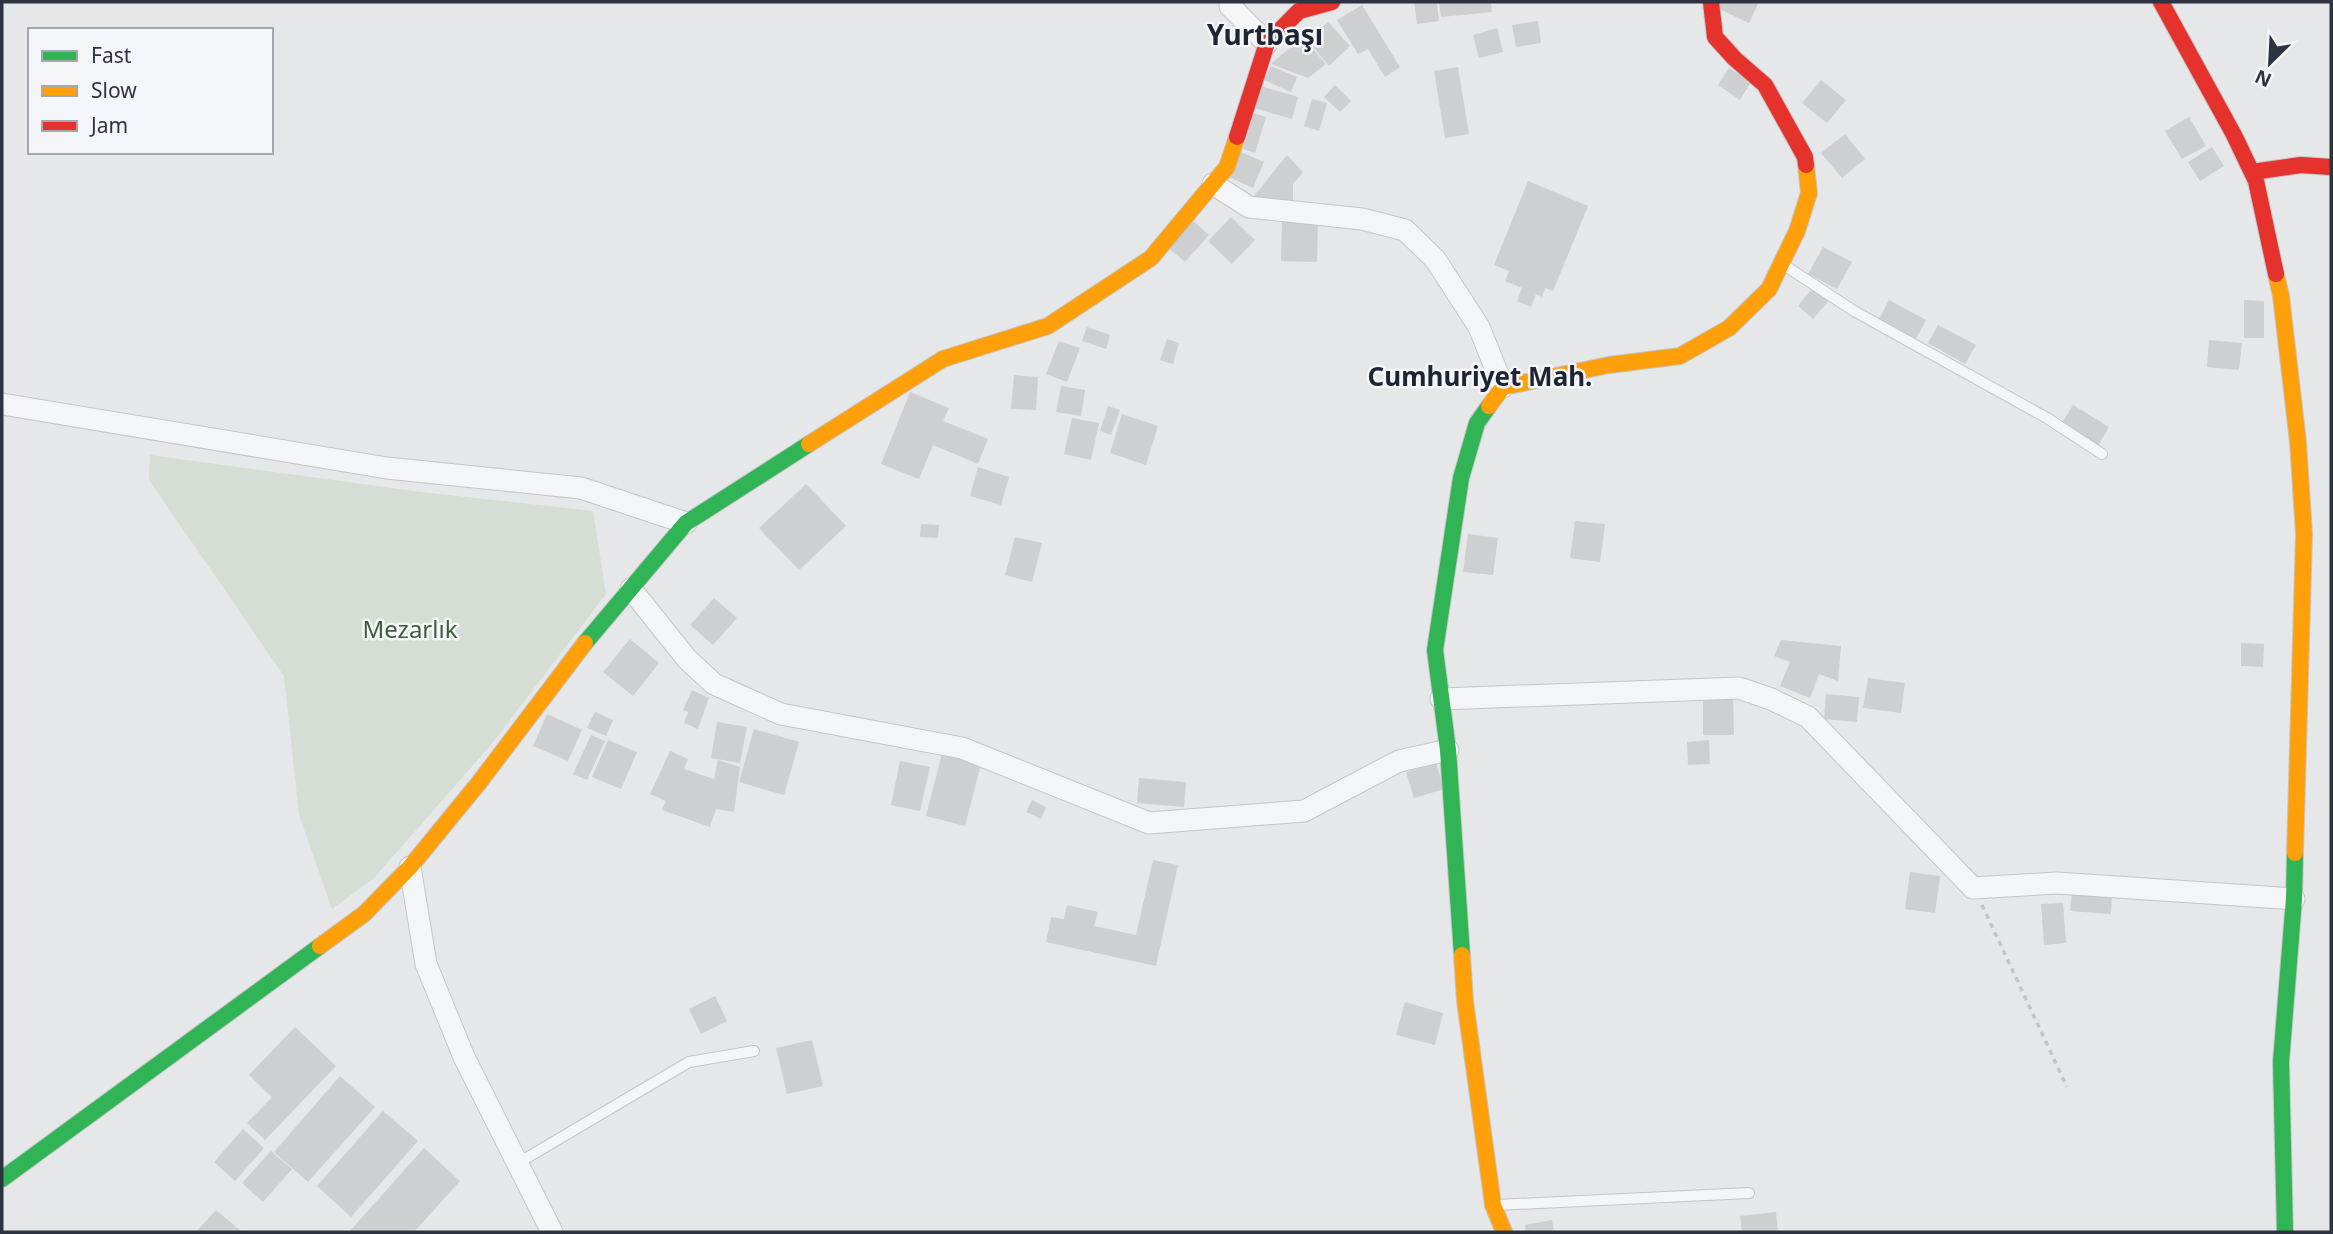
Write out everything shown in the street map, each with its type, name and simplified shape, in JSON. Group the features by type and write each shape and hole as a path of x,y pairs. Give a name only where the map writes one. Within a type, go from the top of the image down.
{"street":[{"path":"1230,2 1230,6 1268,43"},
{"path":"2,1179 364,914 410,867 478,784 567,666 686,523 943,359 1048,326 1151,258 1227,167 1268,43 1299,12 1332,2"},
{"path":"1504,1232 1493,1205 1465,1001 1448,750 1435,650 1461,478 1477,424 1503,387 1609,365 1680,356 1730,328 1769,289 1797,231 1809,193 1805,157 1765,85 1735,60 1715,37 1711,2"},
{"path":"2161,2 2256,181 2281,296 2298,442 2303,521 2294,899 2281,1062 2285,1232"},
{"path":"2252,173 2281,166 2313,164 2331,167"},
{"path":"1213,184 1249,207 1362,219 1405,230 1434,259 1479,327 1503,387"},
{"path":"2,404 387,468 582,488 686,523"},
{"path":"631,589 687,659 714,684 725,689 782,714 962,748 1149,823 1304,811 1399,761 1448,750"},
{"path":"1441,699 1739,688 1771,699 1808,718 1973,888 2057,883 2294,899"},
{"path":"410,867 426,964 464,1057 552,1232"}],"lane":[{"path":"1781,264 1854,310 2048,418 2102,454"},
{"path":"518,1163 689,1062 754,1051"},
{"path":"1493,1205 1749,1194"}],"path":[{"path":"1973,888 2067,1087"}],"green space":[{"name":"Mezarlık","path":"150,455 421,492 593,511 606,594 490,746 373,879 332,909 299,815 284,676 149,480"}],"building":[{"path":"1414,2 1437,2 1439,21 1417,24"},
{"path":"1439,2 1491,2 1492,12 1441,17"},
{"path":"1720,2 1758,4 1749,23 1717,8"},
{"path":"1362,5 1400,67 1385,77 1368,49 1358,54 1337,20"},
{"path":"1538,21 1541,43 1516,47 1512,25"},
{"path":"1328,22 1350,46 1329,66 1307,40"},
{"path":"1497,28 1503,52 1479,58 1473,35"},
{"path":"1302,37 1326,64 1308,78 1271,64"},
{"path":"1271,66 1297,77 1291,92 1264,80"},
{"path":"1458,67 1469,134 1445,138 1434,71"},
{"path":"1729,68 1751,82 1740,100 1718,85"},
{"path":"1821,80 1846,100 1827,123 1802,103"},
{"path":"1335,85 1351,101 1340,112 1324,97"},
{"path":"1260,86 1298,97 1292,119 1254,108"},
{"path":"1312,99 1327,103 1319,131 1304,126"},
{"path":"1254,113 1266,117 1255,153 1243,149"},
{"path":"2189,117 2206,146 2182,159 2165,131"},
{"path":"1845,134 1865,159 1842,178 1821,153"},
{"path":"2212,147 2224,166 2200,181 2188,162"},
{"path":"1241,152 1264,162 1253,188 1229,177"},
{"path":"1287,155 1303,172 1293,184 1293,203 1262,202 1254,196"},
{"path":"1528,181 1588,206 1553,291 1545,288 1542,297 1536,294 1531,307 1517,301 1522,288 1505,281 1509,271 1494,265"},
{"path":"1231,217 1255,240 1232,264 1208,241"},
{"path":"1190,218 1209,235 1185,262 1166,246"},
{"path":"1282,220 1318,221 1317,262 1281,261"},
{"path":"1823,247 1852,262 1837,289 1808,274"},
{"path":"1814,286 1830,299 1813,319 1798,306"},
{"path":"1889,300 1926,320 1916,339 1879,319"},
{"path":"2244,300 2264,301 2264,338 2244,338"},
{"path":"1938,325 1976,345 1965,364 1928,343"},
{"path":"1087,327 1110,335 1106,349 1082,341"},
{"path":"1167,339 1179,343 1173,364 1160,360"},
{"path":"2209,340 2242,343 2239,370 2207,367"},
{"path":"1059,341 1080,348 1067,382 1046,374"},
{"path":"1014,375 1038,377 1036,410 1011,409"},
{"path":"1061,386 1085,390 1081,416 1056,412"},
{"path":"910,392 949,408 943,421 988,439 978,464 933,445 919,479 881,464"},
{"path":"2073,405 2109,427 2098,446 2062,423"},
{"path":"1108,406 1120,410 1111,435 1100,431"},
{"path":"1122,414 1158,426 1146,465 1110,453"},
{"path":"1072,418 1099,423 1091,460 1064,454"},
{"path":"978,467 1009,477 1001,505 970,496"},
{"path":"806,484 846,526 799,570 759,528"},
{"path":"1575,521 1605,524 1600,562 1570,558"},
{"path":"921,524 939,525 938,538 920,537"},
{"path":"1468,534 1498,538 1493,575 1463,572"},
{"path":"1015,537 1042,543 1032,582 1005,575"},
{"path":"714,598 737,618 713,645 690,625"},
{"path":"630,639 659,663 633,696 603,672"},
{"path":"1781,640 1841,646 1838,681 1819,674 1810,698 1780,686 1790,662 1774,656"},
{"path":"2241,643 2264,644 2263,667 2241,666"},
{"path":"1868,678 1905,683 1901,713 1863,708"},
{"path":"692,690 709,698 698,729 684,723 688,712 683,710"},
{"path":"1826,694 1859,697 1857,722 1824,719"},
{"path":"1703,698 1733,698 1734,735 1703,735"},
{"path":"595,712 613,720 606,736 587,728"},
{"path":"547,714 582,730 568,761 533,746"},
{"path":"717,722 747,727 740,763 711,758"},
{"path":"754,729 799,742 784,795 739,782"},
{"path":"591,735 605,741 587,780 573,774"},
{"path":"608,740 637,752 621,789 592,777"},
{"path":"1709,740 1710,764 1688,765 1687,742"},
{"path":"670,751 688,759 684,769 714,779 718,760 740,767 734,812 716,809 710,827 662,810 666,801 650,794"},
{"path":"942,754 981,764 965,826 926,816"},
{"path":"900,761 930,767 920,811 891,805"},
{"path":"1436,763 1444,789 1414,798 1406,772"},
{"path":"1139,778 1186,782 1184,807 1137,803"},
{"path":"1032,800 1046,807 1041,819 1026,812"},
{"path":"1153,860 1178,865 1156,966 1046,942 1051,917 1064,919 1067,905 1098,912 1094,926 1136,935"},
{"path":"1910,872 1940,876 1935,913 1905,909"},
{"path":"2072,891 2112,894 2111,914 2070,911"},
{"path":"2063,903 2066,943 2044,945 2041,904"},
{"path":"715,996 727,1021 701,1034 689,1009"},
{"path":"1405,1002 1443,1013 1435,1045 1396,1035"},
{"path":"295,1027 336,1066 265,1140 247,1123 272,1097 249,1075"},
{"path":"812,1040 823,1086 787,1094 776,1048"},
{"path":"340,1076 375,1107 308,1182 274,1152"},
{"path":"383,1111 418,1141 351,1217 317,1186"},
{"path":"243,1129 264,1148 235,1181 214,1162"},
{"path":"424,1148 460,1181 414,1232 349,1232"},
{"path":"271,1151 292,1169 263,1202 242,1183"},
{"path":"216,1210 242,1232 196,1232"},
{"path":"1776,1212 1778,1232 1742,1232 1740,1216"},
{"path":"1552,1220 1554,1232 1526,1232 1525,1225"}],"traffic: fast":[{"path":"1462,955 1448,750 1435,650 1461,478 1477,423 1489,406"},
{"path":"585,643 686,523 809,444"},
{"path":"2285,1232 2281,1062 2295,853"},
{"path":"2,1179 320,946"}],"traffic: slow":[{"path":"809,444 943,359 1048,326 1151,258 1227,167 1237,137"},
{"path":"1489,406 1503,387 1609,365 1680,356 1729,328 1769,289 1797,231 1809,193 1806,165"},
{"path":"2276,274 2281,296 2298,442 2304,534 2295,853"},
{"path":"320,946 364,914 410,867 478,784 585,643"},
{"path":"1462,955 1465,1001 1493,1205 1504,1232"}],"traffic: jam":[{"path":"1237,137 1267,43 1299,11 1332,2"},
{"path":"1711,2 1715,37 1765,85 1805,157 1806,165"},
{"path":"2161,2 2234,135 2256,181 2276,274"},
{"path":"2252,172 2301,165 2331,167"}],"district":[{"name":"Yurtbaşı","path":"1265,34"},
{"name":"Cumhuriyet Mah.","path":"1480,376"}]}
